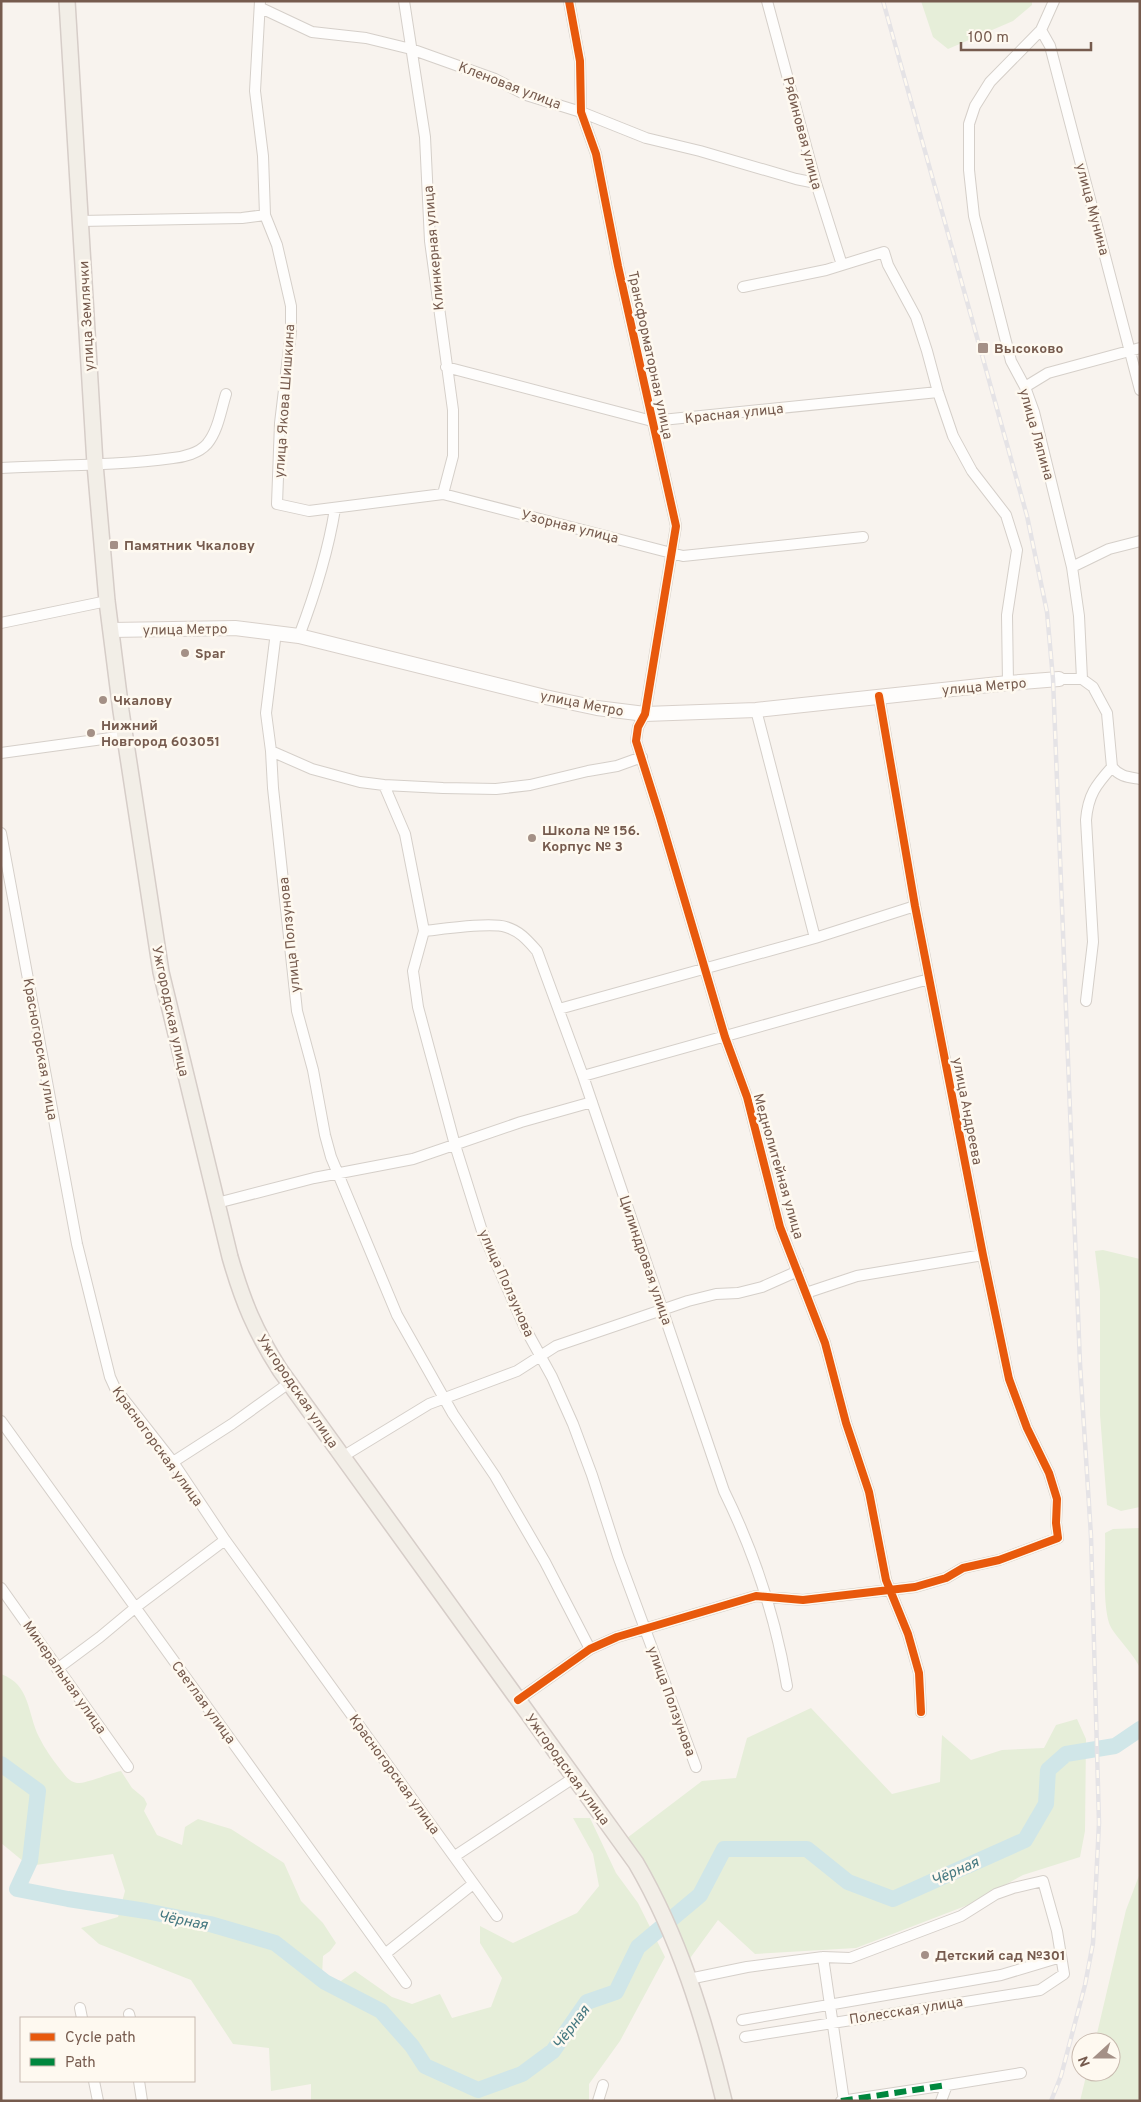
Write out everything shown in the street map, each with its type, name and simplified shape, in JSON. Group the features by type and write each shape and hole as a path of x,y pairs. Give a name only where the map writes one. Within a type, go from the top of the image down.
{"main road":[{"name":"улица Землячки","path":"67,1 95,464 111,630"},
{"name":"Ужгородская улица","path":"111,630 161,972 230,1258 250,1318 289,1383 636,1863 664,1916 689,1979 704,2022 724,2101"}],"street":[{"name":"Клинкерная улица","path":"404,1 425,137 430,241 453,410 453,456 443,494"},
{"name":"Трансформаторная улица","path":"569,1 580,61 581,112 596,154 676,526 644,714"},
{"name":"Рябиновая улица","path":"767,1 816,183 842,265"},
{"path":"1041,30 1054,1"},
{"name":"Кленовая улица","path":"260,4 312,32 366,38 411,49 495,80 526,95 581,112 646,138 700,151 796,180 816,183"},
{"name":"улица Якова Шишкина","path":"260,4 255,91 262,156 265,214 277,245 290,306 291,332 280,423 278,504"},
{"name":"улица Ляпина","path":"1041,30 990,82 975,106 969,124 969,170 974,216 1011,361 1025,388 1040,436 1072,567 1079,616 1082,679"},
{"name":"улица Мунина","path":"1041,30 1050,46 1135,349 1140,390"},
{"path":"80,221 242,218 265,214"},
{"path":"743,287 842,265 884,252 888,265 916,317 953,436 972,471 1006,515 1017,550 1007,615 1008,683"},
{"path":"1025,388 1048,373 1135,349"},
{"name":"Красная улица","path":"446,367 652,421 938,392"},
{"path":"1,468 173,458 198,450 207,444 214,433 226,394"},
{"name":"Узорная улица","path":"278,504 308,511 443,494 682,556 863,537"},
{"path":"299,636 314,598 331,533 335,509"},
{"path":"1072,567 1109,549 1140,541"},
{"path":"1,623 107,601"},
{"name":"улица Метро","path":"111,630 235,628 276,632 299,636 545,697 644,714 756,710 1059,679"},
{"name":"улица Ползунова","path":"276,632 266,713 273,788 297,1011 313,1070 324,1135 331,1157 340,1173 397,1315 453,1414 495,1476 545,1562 590,1649"},
{"path":"1059,679 1082,679 1094,687 1107,713 1112,767 1117,774 1140,779"},
{"name":"улица Андреева","path":"879,696 915,906 1009,1379 1027,1428 1049,1473 1057,1499 1056,1523 1058,1538 1000,1560 963,1568 946,1578 915,1587 889,1589"},
{"path":"756,710 814,938"},
{"name":"Меднолитейная улица","path":"644,714 638,727 636,741 724,1037 747,1097 780,1227 826,1343 846,1423 869,1492 889,1589 908,1634 919,1674 921,1712"},
{"path":"1,753 125,736"},
{"path":"271,751 312,769 360,782 384,785 496,789 530,785 617,766 642,757"},
{"path":"1086,1001 1093,942 1086,820 1088,802 1093,790 1112,767"},
{"name":"улица Ползунова","path":"384,785 405,834 424,931 413,971 418,1007 455,1145 482,1231 525,1328 552,1377 580,1441 618,1556 696,1767"},
{"name":"Красногорская улица","path":"1,833 76,1244 110,1378 115,1388 173,1462 225,1540 497,1916"},
{"path":"559,1009 814,938 915,906"},
{"name":"Цилиндровая улица","path":"424,931 475,926 506,927 524,936 537,951 583,1076 724,1491 741,1526 766,1597 774,1622 786,1686"},
{"path":"583,1076 930,979"},
{"path":"217,1203 314,1178 413,1159 521,1122 592,1102"},
{"path":"806,1293 857,1276 983,1255"},
{"path":"342,1457 430,1404 444,1397 517,1371 556,1346 662,1309 716,1294 738,1293 762,1287 798,1271"},
{"path":"173,1462 232,1424 289,1383"},
{"name":"Светлая улица","path":"1,1421 406,1983"},
{"path":"57,1669 225,1540"},
{"name":"Минеральная улица","path":"1,1588 128,1767"},
{"path":"518,1700 590,1649 617,1637 749,1598 766,1597 803,1600 889,1589"},
{"path":"455,1856 575,1777"},
{"path":"689,1979 747,1967 823,1957 850,1958 961,1916 996,1894 1043,1881 1057,1931 1061,1957"},
{"path":"385,1954 473,1884"},
{"path":"823,1957 843,2101 1021,2073"},
{"name":"Полесская улица","path":"742,2020 1000,1975 1061,1957 1064,1974 1040,1990 745,2037"},
{"path":"94,2082 98,2101"},
{"path":"139,2082 142,2101"},
{"path":"598,2101 602,2084"},
{"path":"941,2101 947,2084"}],"green space":[{"path":"921,1 1032,1 1032,5 1013,21 948,49 933,37"},
{"path":"1103,1250 1140,1259 1140,1507 1121,1511 1107,1505 1100,1415 1100,1291 1095,1251"},
{"path":"1140,1528 1140,1668 1109,1623 1106,1603 1105,1533 1113,1529"},
{"path":"1,1674 11,1679 23,1692 41,1741 65,1776 72,1781 77,1783 86,1782 121,1771 132,1788 144,1798 147,1804 144,1811 157,1835 182,1845 185,1827 198,1819 231,1829 284,1863 301,1901 323,1923 336,1943 323,1956 322,1976 341,1981 355,1971 392,1997 412,2004 440,1994 452,2018 491,2007 502,1978 480,1943 480,1926 513,1943 577,1913 599,1886 593,1854 573,1818 590,1818 616,1873 638,1903 665,1957 620,2041 589,2084 589,2101 311,2101 311,2084 271,2091 269,2048 233,2044 191,1980 99,1944 81,1928 118,1917 125,1891 113,1854 29,1866 1,1843"},
{"path":"811,1708 892,1794 940,1782 942,1735 971,1760 1002,1750 1044,1748 1056,1725 1077,1719 1086,1739 1085,1831 1080,1857 1023,1875 968,1905 856,1948 755,1954 718,1920 688,1961 651,1873 627,1838 702,1781 736,1778 747,1738"},
{"path":"1140,1873 1140,2101 1080,2101 1085,2082 1121,2082 1121,2032 1097,2032 1126,1910"}],"waterway":[{"name":"Чёрная","path":"1,1764 38,1791 30,1861 17,1889 210,1924 275,1943 325,1982 381,2011 412,2046 425,2066 478,2090 522,2074 553,2051 587,2002 616,1992 638,1947 700,1895 724,1849 807,1849 848,1882 893,1899 1025,1840 1046,1804 1048,1770 1066,1754 1115,1746 1140,1729"}],"railway":[{"path":"883,1 1027,516 1047,612 1053,679 1080,1364 1091,1536 1099,1823 1093,1943 1085,1985 1061,2076 1051,2101"}],"marked path":[{"path":"841,2101 947,2085"}],"cycle path":[{"path":"569,1 580,61 581,112 596,154 618,266 676,526 645,714 638,727 636,741 725,1037 747,1097 780,1227 825,1343 846,1423 869,1492 886,1580 908,1634 919,1673 921,1712"},
{"path":"518,1700 590,1649 617,1637 756,1596 803,1600 915,1587 946,1578 963,1568 999,1560 1058,1538 1056,1523 1057,1499 1049,1473 1027,1428 1009,1379 915,906 879,696"}],"place":[{"name":"Высоково","path":"983,348"},
{"name":"Памятник Чкалову","path":"114,545"},
{"name":"Spar","path":"185,653"},
{"name":"Чкалову","path":"103,700"},
{"name":"Нижний Новгород 603051","path":"91,733"},
{"name":"Школа № 156. Корпус № 3","path":"532,838"},
{"name":"Детский сад №301","path":"925,1955"}]}
